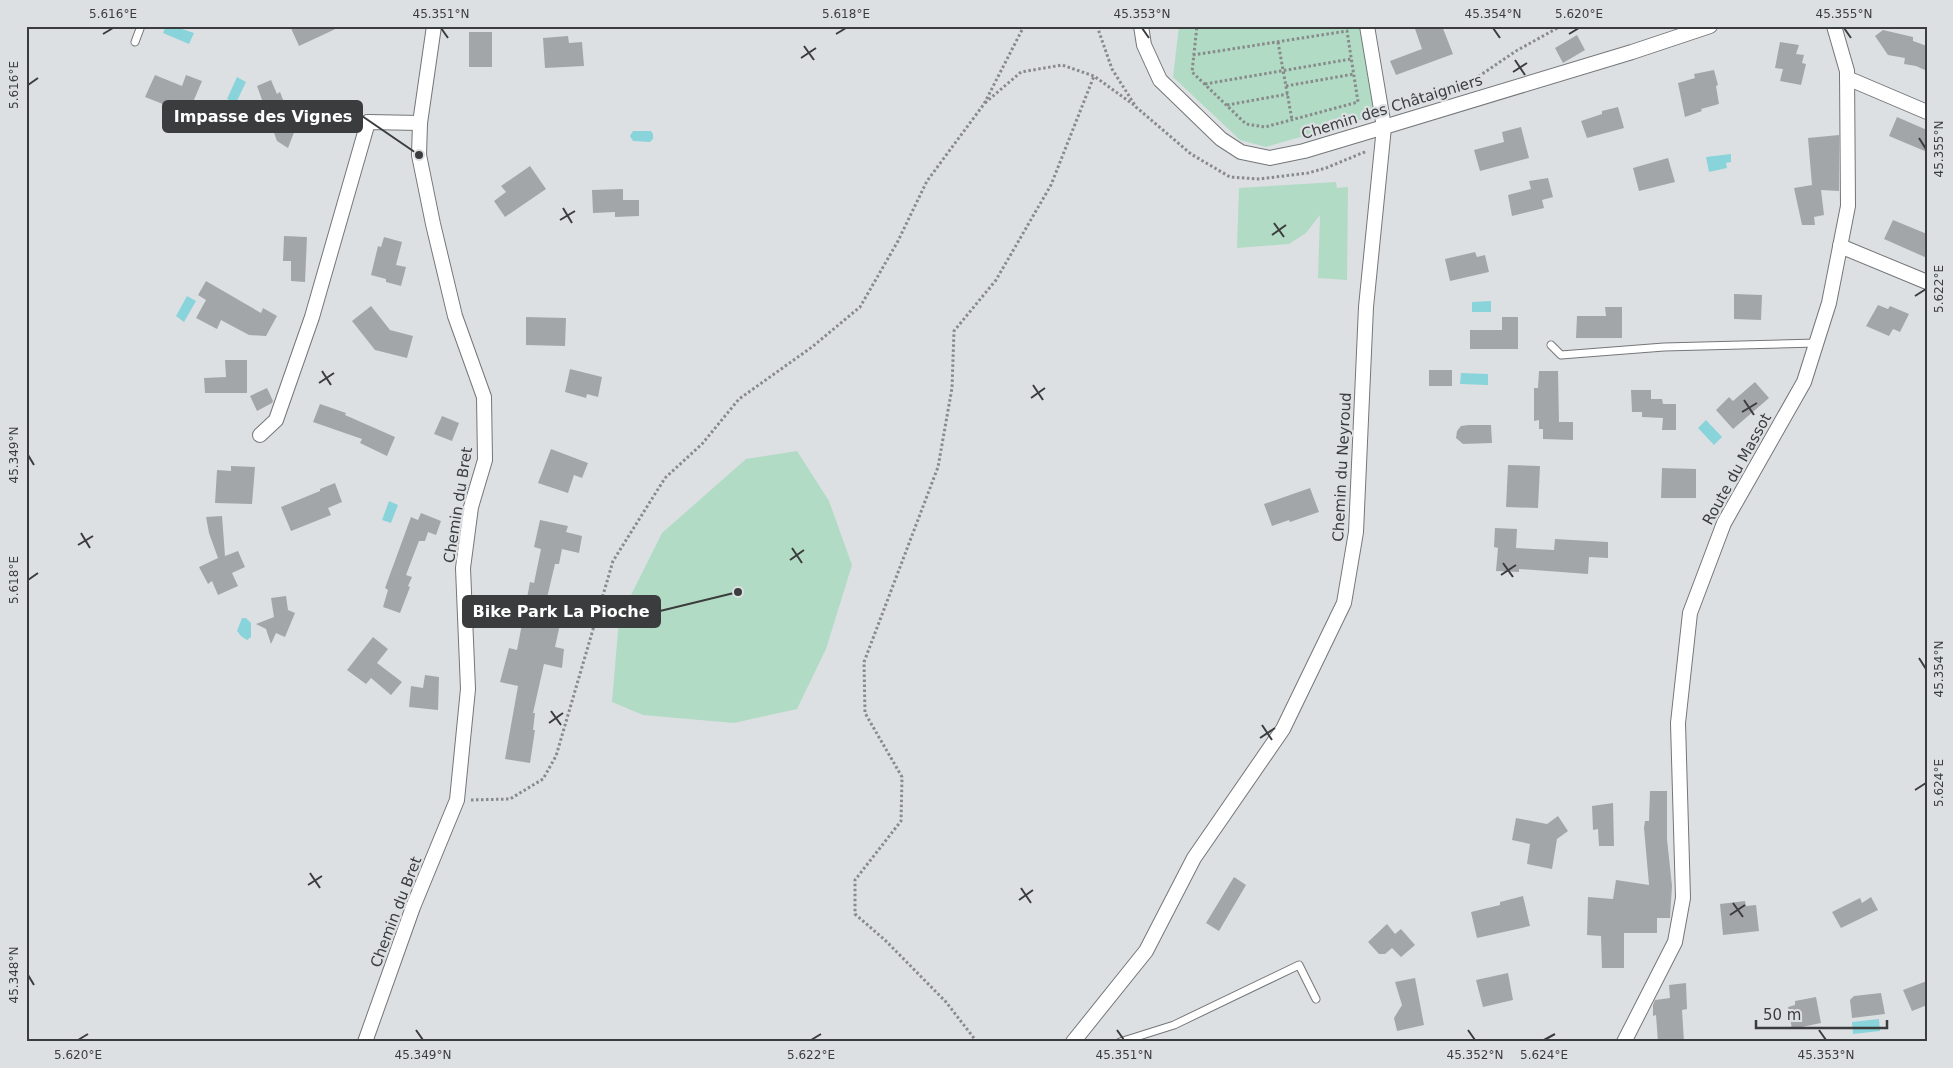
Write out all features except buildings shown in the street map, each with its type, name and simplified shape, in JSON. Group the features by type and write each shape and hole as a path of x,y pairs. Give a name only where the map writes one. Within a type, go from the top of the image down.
{"street":[{"name":"Chemin du Bret","path":"365,1042 413,907 457,800 468,689 463,568 471,507 485,460 484,397 455,316 419,155 420,123 434,26"},
{"name":"Chemin des Châtaigniers","path":"1141,26 1144,45 1160,80 1221,139 1241,152 1270,158 1304,151 1622,55 1710,26"},
{"name":"Chemin du Neyroud","path":"1073,1042 1146,951 1194,858 1282,729 1344,602 1356,532 1366,307 1384,127 1367,26"},
{"name":"Route du Massot","path":"1624,1042 1675,942 1683,898 1678,723 1690,613 1724,523 1804,382 1829,303 1848,206 1847,71 1834,26"},
{"path":"1847,78 1927,112"},
{"path":"260,435 276,420 312,317 368,122 420,123"},
{"path":"1840,246 1927,282"}],"lane":[{"path":"135,42 141,26"},
{"path":"1552,345 1561,355 1664,346 1816,343"},
{"path":"1120,1042 1174,1025 1299,965 1316,999"}],"path":[{"path":"457,800 510,799 543,778 556,756 613,561 665,478 702,444 739,399 812,347 860,307 898,241 927,181 984,104 1024,26"},
{"path":"1196,26 1192,72 1246,124 1265,127 1358,102 1347,31"},
{"path":"1193,55 1347,31 1351,30 1350,26"},
{"path":"1461,89 1516,51 1561,26"},
{"path":"1278,42 1292,120"},
{"path":"1205,84 1351,58"},
{"path":"984,104 1021,72 1062,65 1094,76 1136,107"},
{"path":"1286,86 1354,74"},
{"path":"977,1042 946,1002 886,941 855,914 854,880 900,821 902,795 902,777 864,713 864,662 938,467 952,388 954,331 996,280 1051,185 1094,76"},
{"path":"1226,105 1288,94"}],"green space":[{"path":"1179,26 1364,26 1377,115 1266,147 1240,140 1173,77"},
{"path":"1336,182 1337,188 1348,187 1347,280 1318,278 1320,215 1306,233 1289,244 1237,248 1239,188"},
{"path":"797,451 829,501 852,565 826,649 797,709 734,723 643,715 612,702 619,619 662,533 746,459"}],"water":[{"path":"166,26 173,26 194,33 189,44 163,33"},
{"path":"237,77 246,82 236,103 227,99"},
{"path":"633,131 651,131 653,139 650,142 633,141 630,136"},
{"path":"1731,154 1731,162 1726,163 1727,168 1709,172 1706,157"},
{"path":"187,296 196,301 184,322 176,316"},
{"path":"1491,301 1491,312 1472,312 1472,302"},
{"path":"1461,373 1488,374 1488,385 1460,384"},
{"path":"1706,420 1722,437 1714,445 1698,428"},
{"path":"389,501 398,505 391,523 382,520"},
{"path":"242,618 246,618 251,623 251,637 247,640 237,631"},
{"path":"1879,1019 1880,1031 1853,1034 1852,1022"}],"place":[{"name":"Impasse des Vignes","path":"419,155"},
{"name":"Bike Park La Pioche","path":"738,592"}]}
